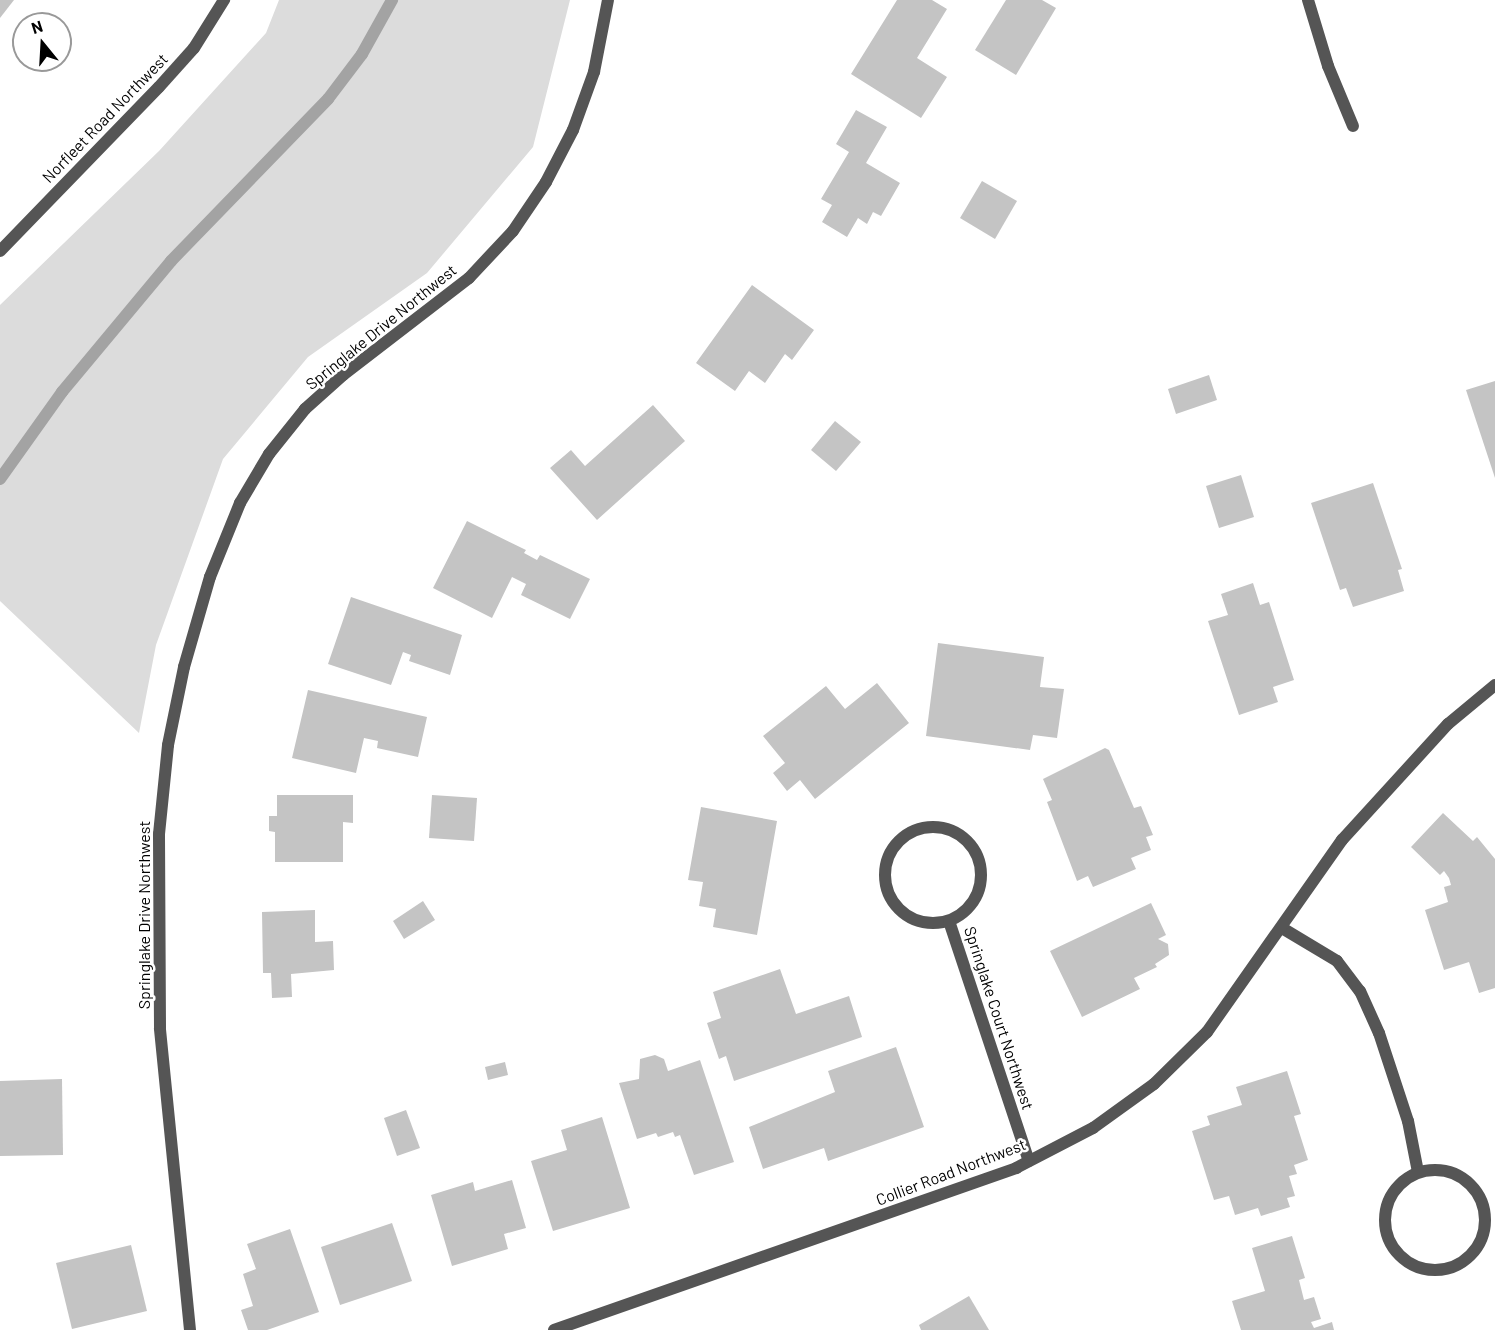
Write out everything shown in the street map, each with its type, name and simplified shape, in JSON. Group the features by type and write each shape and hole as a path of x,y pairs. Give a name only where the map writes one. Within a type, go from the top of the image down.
{"street":[{"name":"Norfleet Road Northwest","path":"0,250 194,48 224,0"},
{"name":"Springlake Drive Northwest","path":"190,1330 160,1028 159,834 168,746 184,667 210,577 240,503 269,454 306,409 343,375 470,278 513,231 546,183 573,130 594,72 608,0"},
{"path":"1308,0 1328,66 1353,126"},
{"name":"Collier Road Northwest","path":"554,1330 813,1242 1029,1161 1093,1128 1154,1084 1207,1032 1342,840 1392,782 1448,724 1495,685"},
{"name":"Springlake Court Northwest","path":"923,828 954,831 976,854 981,869 977,893 964,913 949,921 918,922 904,914 886,888 887,858 908,833 923,828"},
{"name":"Springlake Court Northwest","path":"949,921 1029,1161"},
{"path":"1282,928 1337,961 1360,991 1379,1033 1408,1121 1418,1172"},
{"path":"1418,1172 1452,1172 1478,1194 1485,1226 1480,1243 1456,1266 1439,1270 1422,1269 1407,1262 1387,1238 1386,1206 1393,1192 1418,1172"}],"shaded area":[{"path":"279,0 570,0 533,147 427,273 308,357 223,459 156,645 139,733 0,601 0,305 159,151 266,33"}],"building":[{"path":"0,0 14,0 0,18"},
{"path":"897,0 932,0 947,9 917,58 947,77 921,118 851,74"},
{"path":"1006,0 1042,0 1056,8 1016,75 975,50"},
{"path":"856,110 887,127 866,163 900,183 881,216 873,212 867,224 858,218 847,237 822,222 832,205 821,199 849,152 836,144"},
{"path":"982,181 1017,201 995,239 960,218"},
{"path":"752,285 814,330 792,360 785,354 765,383 749,371 735,391 696,363"},
{"path":"1209,375 1217,400 1176,414 1168,389"},
{"path":"1495,381 1495,478 1466,390"},
{"path":"653,405 685,441 597,520 550,468 571,450 585,466"},
{"path":"835,421 861,442 836,471 811,450"},
{"path":"1241,475 1254,517 1219,528 1206,486"},
{"path":"1373,483 1402,569 1398,570 1404,591 1353,607 1346,588 1340,590 1311,503"},
{"path":"467,521 526,550 524,553 537,560 540,555 590,579 570,619 521,595 526,584 512,577 492,618 433,588"},
{"path":"1253,583 1260,605 1269,602 1294,680 1273,687 1278,702 1239,715 1208,621 1228,615 1221,594"},
{"path":"351,597 462,635 450,675 409,661 411,655 403,652 391,685 328,664"},
{"path":"938,643 1044,657 1040,687 1064,689 1057,738 1033,735 1030,750 926,736"},
{"path":"877,683 909,723 815,799 800,780 787,791 773,773 785,763 763,736 826,686 845,709"},
{"path":"308,690 427,717 418,757 377,748 378,741 364,738 356,773 292,758"},
{"path":"1105,748 1109,750 1134,808 1141,806 1153,835 1146,837 1151,850 1131,858 1136,869 1093,887 1088,876 1077,881 1047,802 1052,800 1043,779"},
{"path":"277,795 353,795 353,823 343,822 343,862 275,862 275,832 269,831 269,816 277,816"},
{"path":"432,795 477,798 474,841 429,838"},
{"path":"701,807 777,821 757,935 713,927 716,909 699,906 703,882 688,880"},
{"path":"1443,813 1473,841 1477,837 1495,859 1495,988 1479,993 1469,962 1444,970 1425,910 1448,902 1444,887 1451,885 1444,871 1440,875 1411,847"},
{"path":"423,901 435,920 404,939 393,921"},
{"path":"1151,903 1166,935 1158,939 1168,944 1169,955 1155,964 1157,967 1134,978 1140,989 1082,1017 1050,951"},
{"path":"315,910 315,942 333,941 334,970 291,974 292,997 272,998 271,973 263,973 262,912"},
{"path":"780,969 796,1014 849,996 862,1037 734,1081 726,1056 719,1059 707,1023 721,1018 713,992"},
{"path":"896,1047 924,1127 828,1161 824,1148 763,1169 749,1127 835,1092 828,1071"},
{"path":"655,1055 664,1059 668,1071 700,1060 734,1162 694,1175 680,1135 675,1137 673,1132 658,1137 656,1133 637,1139 619,1083 639,1079 640,1059"},
{"path":"505,1062 508,1075 488,1080 485,1067"},
{"path":"1287,1071 1301,1114 1294,1116 1308,1160 1294,1165 1297,1174 1289,1176 1295,1196 1287,1198 1290,1207 1261,1216 1258,1208 1235,1215 1229,1196 1214,1200 1192,1131 1210,1125 1207,1116 1242,1105 1236,1087"},
{"path":"62,1079 63,1155 0,1156 0,1081"},
{"path":"406,1110 420,1148 397,1156 384,1118"},
{"path":"602,1117 630,1208 553,1231 531,1161 567,1150 561,1130"},
{"path":"512,1180 526,1228 504,1234 508,1249 452,1266 431,1195 473,1182 475,1191"},
{"path":"392,1223 412,1281 340,1305 321,1247"},
{"path":"290,1229 319,1312 267,1330 248,1330 241,1310 253,1306 243,1274 256,1269 247,1244"},
{"path":"1292,1236 1305,1278 1299,1280 1304,1300 1314,1297 1321,1319 1311,1322 1314,1328 1332,1322 1334,1330 1241,1330 1232,1301 1265,1291 1252,1248"},
{"path":"131,1245 147,1311 72,1329 56,1263"},
{"path":"969,1296 989,1330 921,1330 919,1325"}],"waterway":[{"path":"0,479 62,392 171,261 328,99 362,54 392,0"}]}
